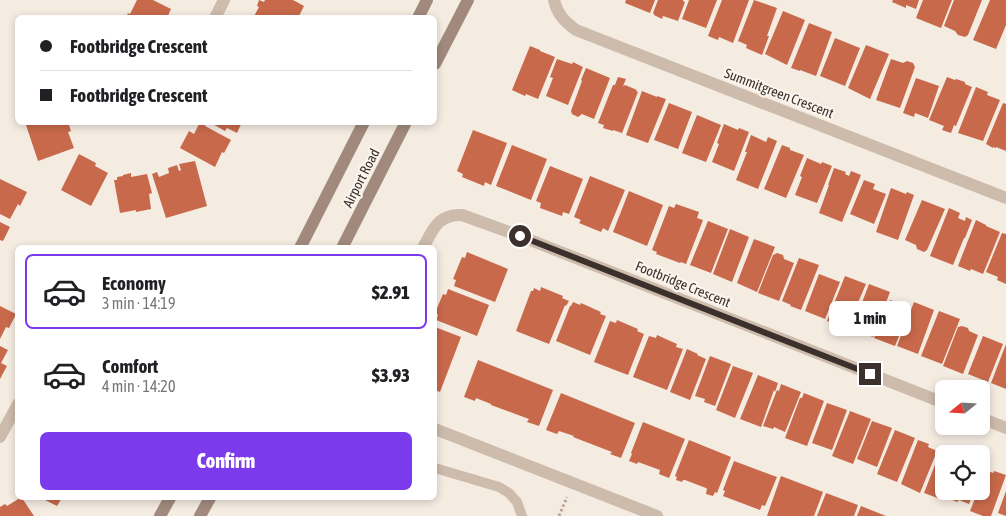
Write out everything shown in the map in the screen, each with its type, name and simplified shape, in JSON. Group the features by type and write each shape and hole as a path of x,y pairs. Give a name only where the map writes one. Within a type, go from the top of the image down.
{"main road":[{"path":"420,15 427,0"},
{"path":"437,60 468,0"},
{"name":"Airport Road","path":"302,245 362,125"},
{"name":"Airport Road","path":"344,245 404,125"},
{"path":"160,516 169,500"},
{"path":"200,516 209,500"}],"street":[{"path":"216,15 224,0"},
{"name":"Summitgreen Crescent","path":"554,0 560,15 566,23 576,30 1006,198"},
{"name":"Footbridge Crescent","path":"425,245 438,222 445,217 462,215 520,236 935,399"},
{"path":"0,437 15,410"},
{"path":"990,422 1006,428"},
{"path":"437,430 657,516"}],"lane":[{"path":"437,469 499,487 509,493 517,502 522,516"}],"path":[{"path":"559,516 567,497"}],"building":[{"path":"137,0 153,0 171,9 168,15 127,15 128,13 130,14"},
{"path":"259,0 264,2 265,0 293,0 304,6 300,15 255,15 259,7 257,6"},
{"path":"626,0 655,0 650,13 625,3"},
{"path":"658,0 683,0 685,2 678,21 663,16 662,19 654,15"},
{"path":"689,0 717,0 706,28 682,19"},
{"path":"722,0 749,0 733,43 719,37 718,40 708,36"},
{"path":"754,0 777,8 762,55 746,48 747,45 738,41"},
{"path":"893,0 919,0 916,9 906,5 906,8 892,2"},
{"path":"923,0 952,0 941,28 916,18"},
{"path":"954,0 982,0 968,35 965,37 944,26"},
{"path":"990,0 1006,0 1006,25 996,49 973,40"},
{"path":"783,11 805,20 787,65 765,54"},
{"path":"809,23 832,32 816,76 791,68"},
{"path":"835,38 860,48 845,86 820,76"},
{"path":"866,45 889,54 870,99 848,88"},
{"path":"530,46 555,57 538,99 512,90"},
{"path":"557,59 572,64 573,62 583,67 568,105 546,96 553,78 550,77"},
{"path":"891,59 903,63 907,61 913,63 915,67 900,108 876,100"},
{"path":"586,68 610,78 594,119 582,114 578,117 572,114 571,111"},
{"path":"618,77 626,79 623,86 625,85 638,92 622,133 603,128 604,125 598,123"},
{"path":"947,77 965,82 965,84 972,87 956,126 954,125 951,133 942,130 944,126 929,120"},
{"path":"916,78 939,86 928,118 915,113 914,117 903,113"},
{"path":"976,87 988,92 987,95 1000,100 983,141 958,133"},
{"path":"642,91 666,99 648,143 626,135"},
{"path":"669,103 692,112 678,149 654,140"},
{"path":"1003,103 1006,104 1006,151 986,144"},
{"path":"697,115 721,125 706,162 682,153"},
{"path":"724,124 749,132 734,171 712,162"},
{"path":"26,125 69,125 71,131 68,132 74,148 38,161"},
{"path":"198,125 205,125 231,140 224,153 222,152 215,167 180,148 189,131 194,134"},
{"path":"214,125 241,125 237,133 227,128 225,131"},
{"path":"473,130 507,143 491,185 485,182 484,186 462,177 463,174 457,171"},
{"path":"751,135 766,142 768,137 777,141 758,189 736,180 747,152 745,152"},
{"path":"512,145 547,159 531,200 496,186"},
{"path":"782,145 804,155 786,198 764,189"},
{"path":"79,154 96,163 95,166 108,173 91,206 61,190"},
{"path":"807,158 832,166 817,203 795,195"},
{"path":"195,161 207,206 166,218 152,174 157,172 159,177 169,173 168,168 177,165 179,171 181,170 179,164"},
{"path":"550,166 583,179 569,214 563,212 562,216 540,208 541,203 536,201"},
{"path":"834,168 846,172 845,174 849,176 851,171 861,175 842,222 819,213"},
{"path":"131,173 131,177 147,174 152,193 149,194 151,209 120,213 114,180 117,180 117,177"},
{"path":"590,176 625,190 608,231 603,228 601,232 579,223 581,220 574,217"},
{"path":"0,179 27,192 20,206 18,204 10,219 0,214"},
{"path":"864,180 875,184 873,189 886,194 874,224 850,214"},
{"path":"891,188 914,195 898,240 876,232"},
{"path":"629,191 663,205 647,246 613,232"},
{"path":"922,200 945,209 927,250 924,252 917,249 916,245 905,240"},
{"path":"676,204 699,212 697,218 703,220 686,264 656,254 657,252 652,250 669,206 674,208"},
{"path":"949,208 960,213 958,218 965,221 966,217 972,220 953,265 930,256"},
{"path":"976,220 1000,232 983,274 958,266"},
{"path":"708,221 728,229 711,273 690,265"},
{"path":"0,222 10,227 3,241 0,240"},
{"path":"730,229 749,237 732,282 713,274"},
{"path":"1002,233 1006,234 1006,284 997,280 998,277 986,272"},
{"path":"754,239 775,247 757,292 737,283"},
{"path":"467,252 508,269 495,302 454,286 456,280 453,279 462,257 465,258"},
{"path":"777,253 783,255 784,259 794,263 779,301 758,293 773,255"},
{"path":"799,258 819,265 801,310 782,301"},
{"path":"819,274 840,282 825,319 805,311"},
{"path":"845,276 866,284 847,328 827,321"},
{"path":"869,284 890,292 873,337 852,329"},
{"path":"541,287 563,296 562,298 569,301 565,305 549,344 516,331 531,291 534,288 540,291"},
{"path":"448,289 489,305 477,336 437,320 437,308 443,294 446,295"},
{"path":"890,300 911,307 895,346 874,338"},
{"path":"573,302 580,305 581,303 606,316 590,355 556,341"},
{"path":"914,302 934,310 918,354 897,346"},
{"path":"0,306 15,314 15,316 9,328 6,327 0,339"},
{"path":"939,311 960,319 942,364 921,356"},
{"path":"617,320 638,329 637,331 644,334 628,375 594,362 610,321 616,323"},
{"path":"962,326 978,335 963,374 943,366 958,327"},
{"path":"437,328 461,337 440,392 437,391"},
{"path":"657,335 677,344 676,347 683,349 667,390 633,377 649,336 656,338"},
{"path":"983,336 1003,344 989,380 983,380 968,374"},
{"path":"1006,344 1006,389 991,383"},
{"path":"0,346 8,350 1,363 7,366 0,379"},
{"path":"687,349 706,359 690,400 670,392"},
{"path":"710,356 731,364 715,406 704,402 705,399 695,396"},
{"path":"478,360 553,390 539,426 527,422 529,419 476,398 475,401 464,397"},
{"path":"733,366 753,373 735,418 716,410"},
{"path":"758,375 778,383 761,427 740,419"},
{"path":"781,384 801,392 785,432 774,427 773,429 763,426"},
{"path":"561,393 635,423 621,458 610,454 612,452 574,436 559,431 557,434 546,430"},
{"path":"804,393 824,401 807,446 785,438 800,398 802,398"},
{"path":"827,403 847,410 832,450 812,443"},
{"path":"850,411 871,419 853,464 832,456"},
{"path":"872,421 892,428 877,467 857,459"},
{"path":"643,422 685,439 669,478 659,474 660,470 638,462 637,464 629,461"},
{"path":"895,430 915,438 897,482 877,474"},
{"path":"689,440 731,457 717,493 715,492 713,496 706,494 706,488 685,480 682,482 676,480 677,477 675,476"},
{"path":"918,440 929,444 928,447 935,450 935,456 920,493 901,484"},
{"path":"734,461 777,477 765,506 762,505 760,510 723,496 725,491 723,490"},
{"path":"935,465 935,497 924,493"},
{"path":"994,471 1006,475 991,516 983,516 970,511 974,500 990,500 990,472 993,473"},
{"path":"781,476 823,492 814,516 767,516"},
{"path":"1006,491 1006,516 998,513"},
{"path":"826,493 858,505 854,516 817,516"},
{"path":"17,500 23,500 34,516 0,516 0,507 5,504 7,506"},
{"path":"45,500 61,500 57,506"},
{"path":"959,500 971,500 969,504"},
{"path":"861,506 886,516 857,516"}],"route":[{"path":"520,236 870,374"}]}
